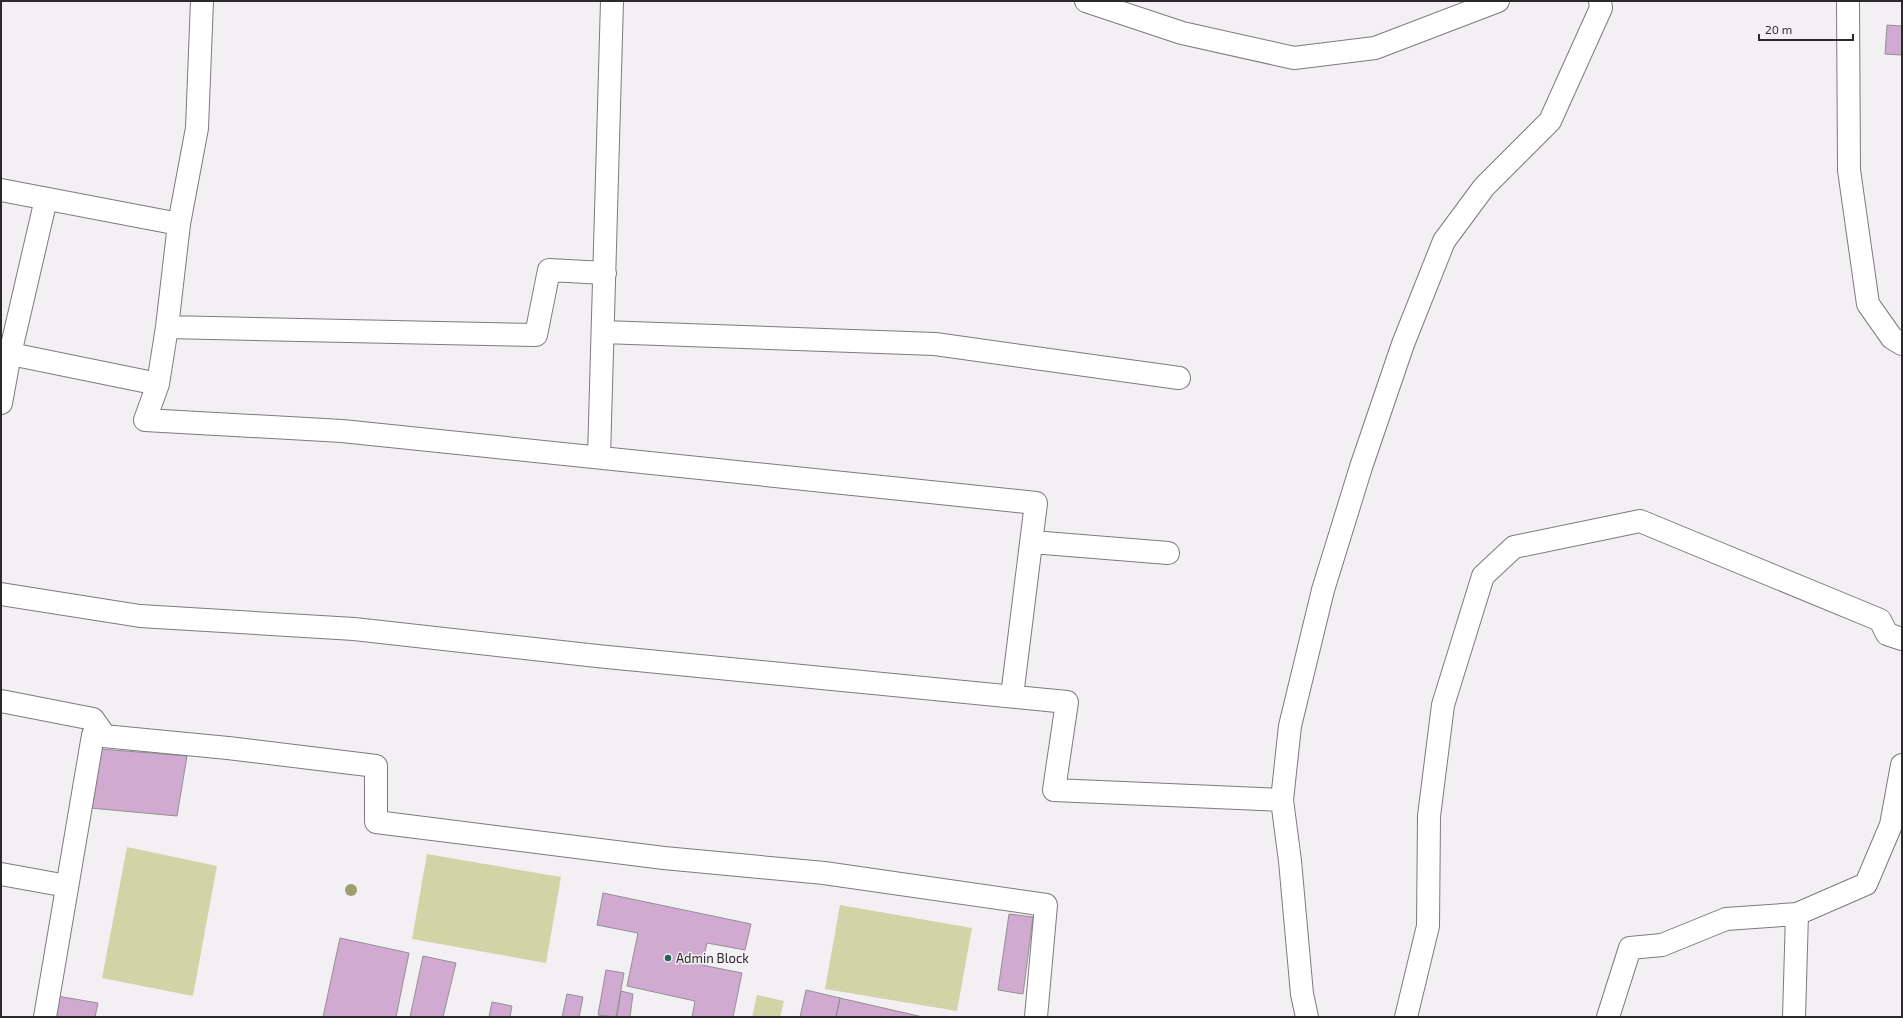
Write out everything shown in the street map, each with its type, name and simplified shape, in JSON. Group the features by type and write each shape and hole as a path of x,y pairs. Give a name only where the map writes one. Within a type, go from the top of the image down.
{"street":[{"path":"202,1 197,128 179,224 167,326 158,384 145,420 342,431 1036,503 1012,696"},
{"path":"599,457 612,1"},
{"path":"1086,1 1182,33 1294,58 1375,48 1498,1"},
{"path":"1307,1017 1302,994 1290,861 1282,800 1290,726 1322,590 1361,467 1403,344 1444,241 1484,187 1550,121 1601,8 1600,1"},
{"path":"1848,1 1849,170 1868,304 1892,338 1902,344"},
{"path":"1,190 179,224"},
{"path":"1,403 6,353 46,199"},
{"path":"167,326 536,335 549,270 605,273"},
{"path":"603,332 935,344 1179,378"},
{"path":"6,353 158,384"},
{"path":"1406,1017 1428,926 1429,816 1443,705 1483,576 1514,547 1640,521 1880,620 1887,634 1902,639"},
{"path":"1032,542 1168,553"},
{"path":"1,594 140,616 354,629 613,657 1067,702 1054,790 1282,800"},
{"path":"1,701 93,719 105,736"},
{"path":"45,1017 93,735 228,748 376,766 376,822 664,858 824,873 1046,905 1036,1017"},
{"path":"1608,1017 1630,948 1662,945 1726,919 1797,914 1866,884 1891,825 1902,765"},
{"path":"1,874 67,886"},
{"path":"1794,1017 1797,914"}],"green space":[{"path":"127,847 217,866 193,996 102,978"},
{"path":"427,854 561,877 546,963 412,939"},
{"path":"840,905 972,928 957,1011 825,989"},
{"path":"757,995 784,1001 780,1017 752,1017"}],"building":[{"path":"1887,25 1902,26 1902,55 1885,54"},
{"path":"101,749 187,756 177,816 90,808"},
{"name":"Admin Block","path":"603,893 751,924 745,950 707,943 702,965 742,973 733,1017 692,1017 695,1001 627,986 638,933 597,925"},
{"path":"1009,914 1033,917 1023,994 998,990"},
{"path":"340,938 409,953 396,1017 323,1017"},
{"path":"423,956 456,963 443,1017 410,1017"},
{"path":"606,970 624,973 616,1017 598,1015"},
{"path":"806,990 840,998 836,1017 800,1017"},
{"path":"621,991 633,994 630,1017 617,1017"},
{"path":"567,994 583,997 579,1017 562,1017"},
{"path":"57,996 98,1003 95,1017 53,1017"},
{"path":"840,998 923,1017 836,1017"},
{"path":"492,1002 512,1006 510,1017 489,1017"}],"place":[{"name":"Admin Block","path":"668,958"}]}
